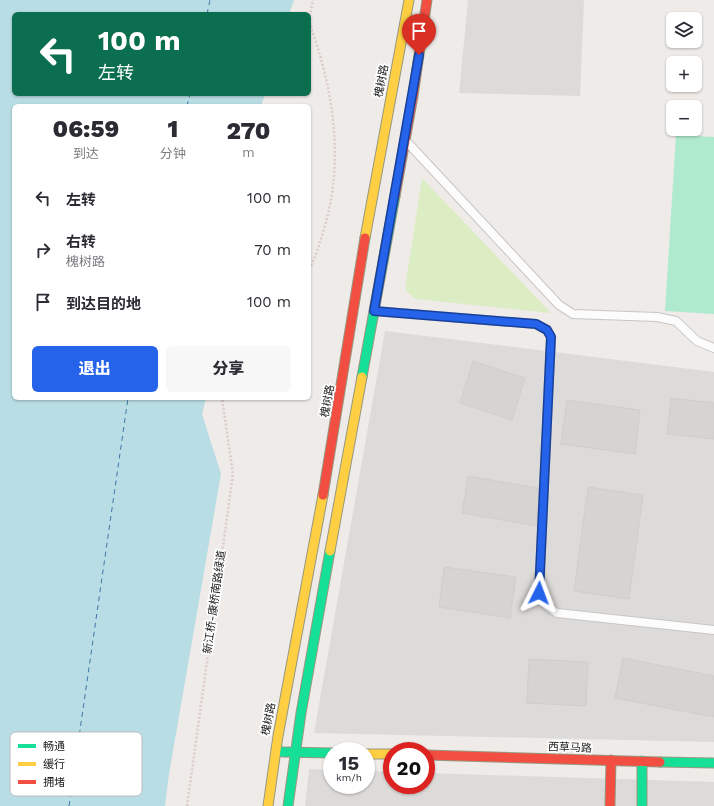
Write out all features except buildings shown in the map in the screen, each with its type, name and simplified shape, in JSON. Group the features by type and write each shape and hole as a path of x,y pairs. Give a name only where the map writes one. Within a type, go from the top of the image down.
{"main road":[{"name":"槐树路","path":"268,806 274,752 313,552 390,97 410,0"},
{"path":"288,806 295,752 405,140 426,0"},
{"path":"274,752 323,753"},
{"name":"西草马路","path":"435,755 714,763"},
{"path":"610,760 610,806"},
{"path":"642,761 642,806"}],"lane":[{"path":"405,140 559,305 573,314 656,317 676,321 697,341 714,348"},
{"path":"374,311 536,324 547,330 551,337 539,593 547,606 557,613 714,630"}],"path":[{"path":"311,12 313,0"},
{"path":"311,26 317,43 331,104 336,153 330,209 315,259 311,266"},
{"name":"新江桥-康桥南路绿道","path":"187,806 233,474 222,400"}],"shaded area":[{"path":"468,0 584,0 580,96 459,93"},
{"path":"385,331 714,372 714,742 314,733"},
{"path":"309,769 323,770 323,794 375,794 375,771 383,772 383,794 435,794 435,773 714,782 714,806 305,806"}],"green space":[{"path":"676,136 714,137 714,314 665,311"},
{"path":"422,178 551,313 415,299 405,289"}],"water":[{"path":"0,0 294,0 290,12 12,12 12,96 264,96 262,104 12,104 12,400 206,400 202,414 221,474 169,774 165,806 0,806"}],"ferry route":[{"path":"207,12 210,0"},
{"path":"188,104 190,96"},
{"path":"80,732 128,400"},
{"path":"69,806 70,796"}],"traffic: fast":[{"path":"362,377 395,196"},
{"path":"288,806 301,713 330,551"},
{"path":"282,752 323,753"},
{"path":"642,761 642,806"},
{"path":"660,762 714,763"}],"traffic: slow":[{"path":"365,238 409,0"},
{"path":"330,551 362,377"},
{"path":"268,806 278,736 323,495"},
{"path":"375,754 383,754"}],"traffic: jam":[{"path":"395,196 413,96 427,0"},
{"path":"323,495 365,238"},
{"path":"435,755 660,762"},
{"path":"610,806 611,760"}],"route":[{"path":"419,55 374,311 536,324 547,330 551,337 539,593"}]}
